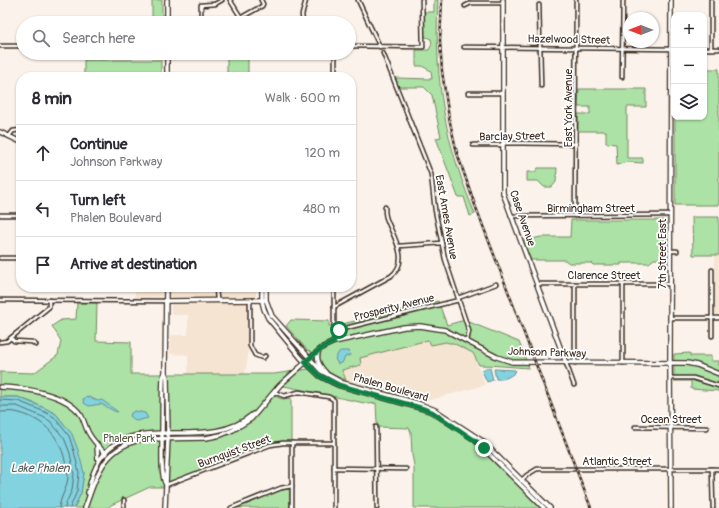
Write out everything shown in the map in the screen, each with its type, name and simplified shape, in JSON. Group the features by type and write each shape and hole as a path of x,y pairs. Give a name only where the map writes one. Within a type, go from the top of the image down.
{"street":[{"path":"167,0 167,16"},
{"path":"201,16 201,5 215,4 222,0"},
{"path":"230,0 240,16"},
{"path":"243,16 262,6 263,4 261,0"},
{"path":"302,16 306,0"},
{"path":"358,0 380,46"},
{"path":"356,46 423,47 422,0"},
{"name":"East York Avenue","path":"576,0 576,216"},
{"path":"622,0 622,77"},
{"name":"7th Street East","path":"671,0 672,48"},
{"path":"711,0 711,49"},
{"path":"465,6 471,3 503,2"},
{"name":"Case Avenue","path":"503,2 503,193 574,385"},
{"path":"539,5 541,86"},
{"path":"0,46 16,46"},
{"name":"Hazelwood Street","path":"464,47 671,49"},
{"path":"707,49 719,49"},
{"name":"East Ames Avenue","path":"383,53 431,174 435,210 445,259 470,331 467,341"},
{"path":"167,60 167,72"},
{"path":"335,60 335,72"},
{"name":"7th Street East","path":"671,508 670,318 672,84"},
{"path":"468,93 503,93"},
{"path":"10,136 13,131 16,131"},
{"path":"0,132 16,139"},
{"name":"Barclay Street","path":"473,145 576,144"},
{"path":"334,307 395,272 399,264 399,246 385,216 386,207"},
{"path":"0,215 16,215"},
{"name":"Birmingham Street","path":"511,216 671,215"},
{"path":"399,246 442,243"},
{"path":"671,251 677,251"},
{"path":"0,258 16,258"},
{"path":"712,270 712,336"},
{"name":"Prosperity Avenue","path":"334,331 459,299 496,284"},
{"name":"Clarence Street","path":"537,284 671,284"},
{"path":"575,284 575,363"},
{"path":"623,284 623,363"},
{"path":"166,292 165,374 163,377 162,432 163,478 166,485"},
{"path":"216,292 217,301"},
{"name":"Phalen Boulevard","path":"263,292 266,313 274,326 305,362 320,376 333,383 432,412 474,440 550,508"},
{"name":"Phalen Boulevard","path":"265,292 264,300 272,316 321,371 341,382 417,403 435,410 481,440 544,508"},
{"path":"334,292 334,342"},
{"path":"0,300 264,300"},
{"path":"0,342 7,341 49,307 49,300"},
{"path":"250,301 251,349 258,357 263,358 265,356"},
{"path":"670,318 719,318"},
{"name":"Johnson Parkway","path":"87,502 101,466 121,447 134,441 147,438 206,438 227,433 245,424 254,416 274,392 323,347 334,342 404,327 420,326 445,330 498,358 512,362 670,362 697,365 719,374"},
{"path":"11,338 14,341 32,342 36,345"},
{"path":"319,351 317,358 319,364 327,374 341,382"},
{"path":"165,374 167,377 168,432 166,508"},
{"path":"670,378 693,378 719,386"},
{"path":"0,387 42,393 66,401 80,414 88,432 97,445 109,457"},
{"path":"274,392 282,396 298,392 331,398 334,401 334,508"},
{"name":"Johnson Parkway","path":"98,462 105,453 116,444 130,437 145,433 204,432 222,430 244,421 262,406"},
{"path":"376,427 377,508"},
{"name":"Ocean Street","path":"634,427 707,428"},
{"path":"292,443 292,508"},
{"name":"Burnquist Street","path":"166,485 270,445 292,443 334,443"},
{"path":"85,508 92,476 98,462 99,453 97,445"},
{"path":"334,468 406,469"},
{"name":"Atlantic Street","path":"520,481 532,470 537,469 719,469"},
{"path":"712,469 713,508"},
{"path":"231,508 281,488 292,486"},
{"path":"124,500 124,508"}],"shaded area":[{"path":"715,255 719,255 719,314 715,314"},
{"path":"135,292 256,292 256,297 247,297 248,356 245,374 188,374 188,355 170,354 171,335 188,335 188,315 171,315 171,297 135,298"},
{"path":"415,329 471,348 485,385 423,402 336,377 320,354"}],"green space":[{"path":"152,0 162,0 162,16 152,16"},
{"path":"434,0 438,0 437,43 443,106 452,148 475,214 470,216 464,197 458,197 436,138 441,137 432,95 424,87 398,87 396,78 432,79 431,71 422,66 416,66 416,50 429,50 432,44 431,39 424,36 424,12 434,12"},
{"path":"84,60 161,60 161,72 84,72"},
{"path":"227,60 248,60 248,72 227,72"},
{"path":"707,69 719,69 719,205 675,205 675,120 707,120"},
{"path":"579,89 646,89 646,107 627,107 627,158 643,158 643,163 627,162 617,165 616,144 606,143 606,131 578,131 578,114 590,114 590,107 578,107"},
{"path":"538,168 557,168 556,182 552,187 544,187 538,181 527,181 527,172 535,172"},
{"path":"692,217 719,217 719,255 693,255"},
{"path":"571,220 666,220 666,259 654,259 649,263 621,263 621,265 569,263 565,260 531,260 523,241 541,237 570,237"},
{"path":"438,301 447,325 461,321 469,322 519,342 529,368 479,365 473,353 453,343 446,342 431,345 428,340 360,358 361,365 342,370 346,380 331,375 286,326 291,320 329,321 329,326 338,325"},
{"name":"Phalen Park","path":"77,303 97,303 96,341 131,342 131,374 274,374 309,369 322,380 334,386 424,411 445,422 460,431 479,446 541,508 414,508 414,465 411,432 409,428 379,427 377,423 376,403 369,404 284,386 275,386 275,396 282,399 291,398 291,442 270,442 163,487 150,487 111,505 108,508 74,508 81,493 84,473 64,424 56,414 34,403 18,397 0,397 0,372 34,373 58,355 61,341 52,326 61,320 76,319"},
{"path":"690,353 690,356 711,356 711,361 719,361 719,391 691,389 691,381 674,381 674,354"},
{"path":"290,489 290,508 237,508 282,490"}],"water":[{"path":"341,351 349,351 350,355 345,357 342,363 338,364 335,359"},
{"path":"490,368 493,380 487,382 482,371"},
{"path":"494,369 516,371 507,378 496,379"},
{"name":"Lake Phalen","path":"0,397 18,397 47,409 56,414 72,434 84,473 81,493 74,508 0,508"},
{"path":"89,397 98,401 102,400 118,412 101,404 89,406 84,403 83,399"},
{"path":"135,411 145,413 148,418 136,421 130,416 131,413"}],"railway":[{"path":"442,0 440,41 442,71 449,118 457,153 475,205 591,508"}],"route":[{"path":"339,330 334,331 334,342 323,347 305,362 320,376 338,385 432,412 465,433 484,448"}]}
